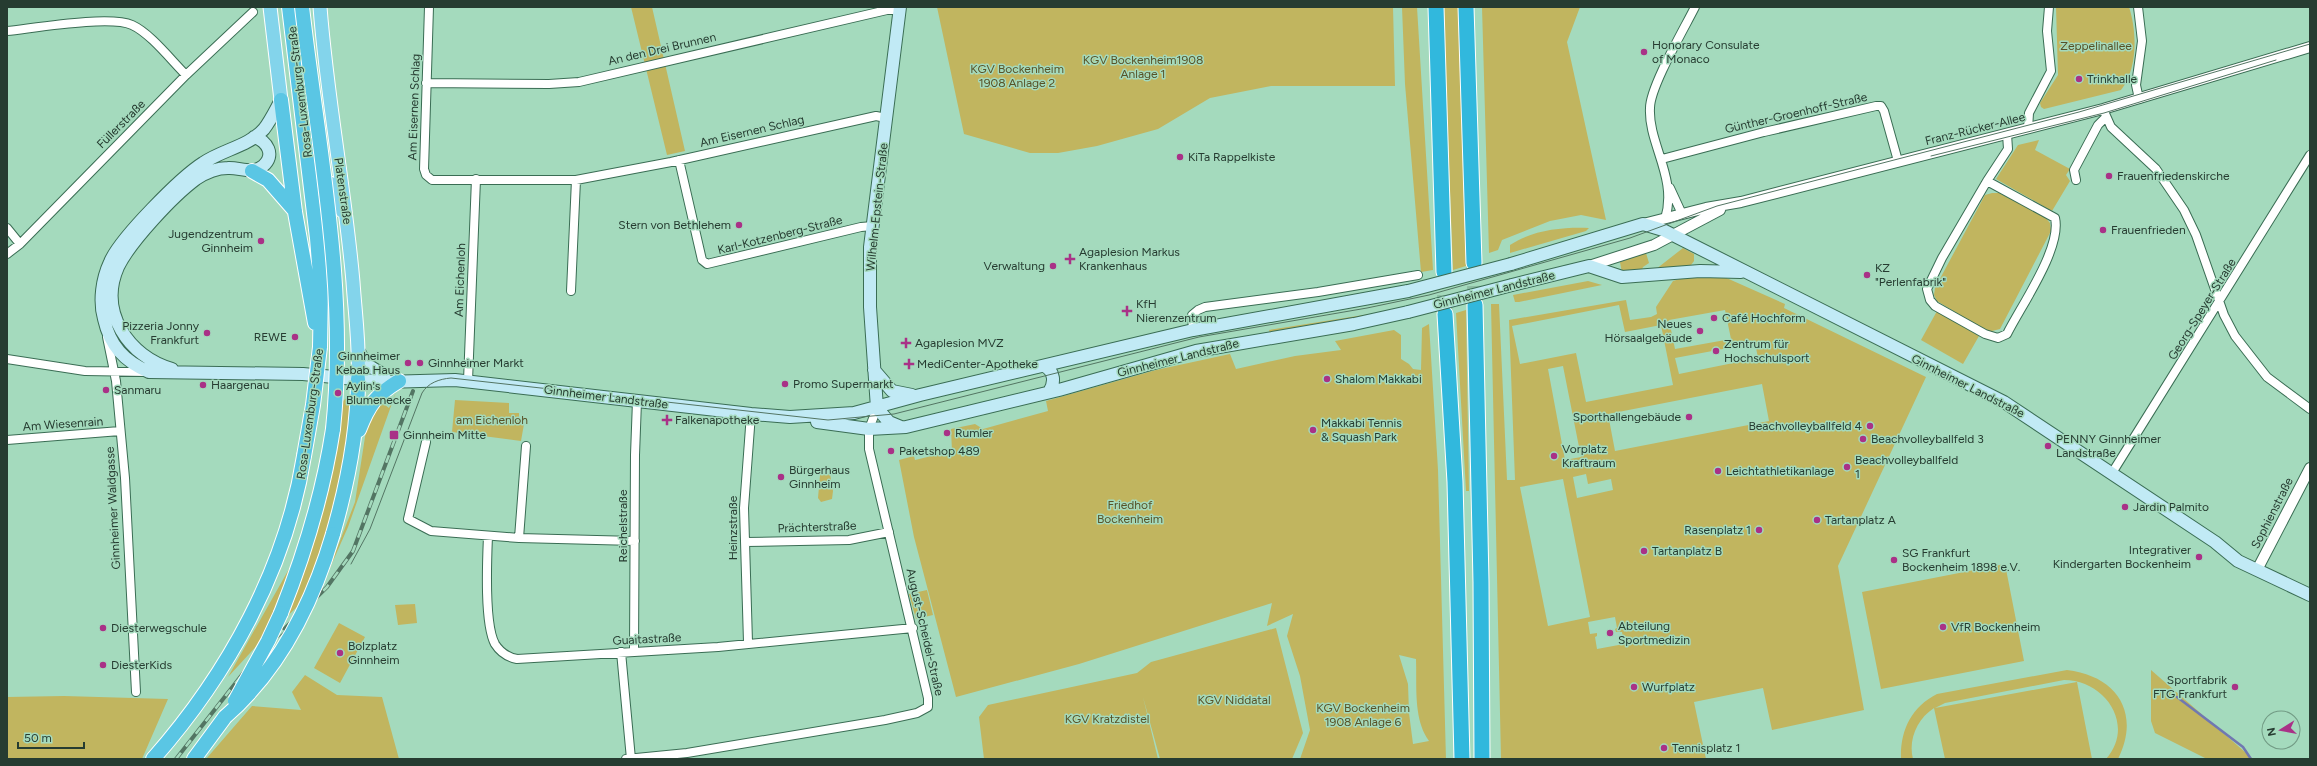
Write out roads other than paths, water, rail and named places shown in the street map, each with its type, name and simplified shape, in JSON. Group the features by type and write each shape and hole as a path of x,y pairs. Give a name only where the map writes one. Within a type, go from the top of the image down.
{"highway":[{"name":"Rosa-Luxemburg-Straße","path":"153,759 182,725 228,658 252,614 277,558 299,487 313,405 320,347 321,288 317,238 289,7"},
{"name":"Rosa-Luxemburg-Straße","path":"194,759 225,717 268,642 299,568 320,499 333,429 338,358 336,300 302,7"},
{"path":"1436,7 1444,272"},
{"path":"1466,7 1474,263"},
{"path":"280,100 295,212 320,347"},
{"path":"252,171 268,180 295,212"},
{"path":"1475,305 1482,759"},
{"path":"1445,314 1455,482 1462,759"},
{"path":"225,717 261,680 283,648 302,614 331,541 346,488 354,443 355,377"},
{"path":"354,443 365,414 374,400 400,381"}],"main road":[{"path":"270,7 280,100"},
{"name":"Platenstraße","path":"320,7 326,71 348,230 358,350 355,377"},
{"name":"Wilhelm-Epstein-Straße","path":"877,408 869,284 873,226 900,9"},
{"name":"Ginnheimer Landstraße","path":"280,100 265,128 254,137 203,163 188,175 153,209 115,253 110,262 103,287 102,302 105,324 123,357 134,365 149,372 355,377 400,381 468,381 751,414 790,417 869,429 906,427 1049,392 1196,352 1408,312 1589,266 1622,277 1682,272 1743,272"},
{"path":"252,171 262,167 270,156 267,145 261,139 254,137"},
{"name":"Ginnheimer Landstraße","path":"187,372 162,366 145,357 126,339 113,310 113,291 116,273 126,254 146,230 173,200 198,178 227,168 252,171"},
{"path":"330,183 348,230"},
{"name":"Ginnheimer Landstraße","path":"790,417 833,416 877,408 920,395 1193,330 1408,291 1511,264 1643,224 1674,235 1743,272 2004,402 2222,547 2238,561 2310,595"},
{"path":"1682,272 1699,262 1700,256 1697,247"},
{"path":"358,350 366,364 384,375"},
{"path":"1044,366 1050,370 1053,378 1049,392"},
{"path":"874,370 895,392 920,395"},
{"name":"Ginnheimer Landstraße","path":"355,377 384,375 421,380"},
{"path":"877,408 893,425 906,427"}],"street":[{"name":"Am Eisernen Schlag","path":"429,7 424,169 426,175 432,180 576,180 680,160 876,116 886,118"},
{"path":"1665,219 1668,201 1667,182 1651,123 1650,100 1695,7"},
{"path":"2028,129 2029,113 2051,71 2047,30 2049,7"},
{"path":"2138,7 2142,40 2136,85 2139,98"},
{"name":"An den Drei Brunnen","path":"426,83 549,84 579,82 880,12 900,9"},
{"name":"Füllerstraße","path":"7,254 20,244 186,75 253,12"},
{"path":"7,31 101,21 123,22 134,26 150,39 186,75"},
{"name":"Franz-Rücker-Allee","path":"1643,224 1682,214 1741,202 2007,134 2104,113 2139,98 2310,47"},
{"name":"Günther-Groenhoff-Straße","path":"1662,159 1764,132 1881,106 1884,110 1898,161"},
{"path":"2076,180 2074,170 2104,113"},
{"path":"2104,113 2111,127 2156,169 2184,210 2199,242 2220,304 2236,336 2267,377 2310,409"},
{"path":"1987,181 2049,214 2055,218 2057,225 2056,232 2041,272 2007,334 1998,338 1989,336 1935,306 1930,300 1927,289 1942,258 1987,181 2006,154 2009,144 2007,134"},
{"name":"Georg-Speyer-Straße","path":"2112,474 2220,304 2310,155"},
{"name":"Karl-Kotzenberg-Straße","path":"680,160 702,260 707,264 861,227 873,226"},
{"name":"Am Eichenloh","path":"468,381 476,179"},
{"path":"571,291 576,180"},
{"path":"1667,182 1697,247"},
{"name":"Ginnheimer Landstraße","path":"1589,266 1633,253 1674,235 1710,214 1741,202"},
{"path":"7,228 20,244"},
{"name":"Ginnheimer Landstraße","path":"1193,330 1192,316 1198,310 1205,307 1318,292 1418,275"},
{"name":"Ginnheimer Waldgasse","path":"105,324 114,372 120,431 136,692"},
{"name":"Ginnheimer Landstraße","path":"7,359 70,369 114,372 149,372"},
{"name":"Reichelstraße","path":"634,652 635,455 637,401"},
{"name":"August-Scheidel-Straße","path":"629,759 687,753 917,713 928,707 928,698 913,628 871,457 869,429 877,408"},
{"name":"Heinzstraße","path":"748,642 744,508 751,414"},
{"name":"Am Wiesenrain","path":"7,440 120,431"},
{"path":"426,442 408,519 431,530 519,538 635,541"},
{"path":"519,538 526,446"},
{"name":"Sophienstraße","path":"2254,568 2310,468"},
{"name":"Prächterstraße","path":"745,542 849,540 889,532"},
{"name":"Guaitastraße","path":"488,536 486,575 492,637 500,650 510,657 524,660 621,652 718,647 748,642 913,628"},
{"path":"621,652 629,759"}],"waterway":[{"path":"2177,697 2243,747 2251,759"}],"tunnel":[{"path":"1474,263 1475,305"},
{"path":"1444,272 1445,314"}],"tram line":[{"path":"351,564 370,529 422,393 431,384 442,379 451,378 828,420 894,414 1199,337 1367,308 1429,295 1630,238 1717,206 2079,112 2310,44"},
{"path":"1931,156 2104,113 2276,60"}],"railway":[{"path":"176,759 256,657 327,587 353,551 413,391"}],"place":[{"name":"Honorary Consulate of Monaco","path":"1644,52"},
{"name":"Trinkhalle","path":"2079,79"},
{"name":"KiTa Rappelkiste","path":"1180,157"},
{"name":"Frauenfriedenskirche","path":"2109,176"},
{"name":"Stern von Bethlehem","path":"739,225"},
{"name":"Frauenfrieden","path":"2103,230"},
{"name":"Jugendzentrum Ginnheim","path":"261,241"},
{"name":"Agaplesion Markus Krankenhaus","path":"1070,259"},
{"name":"Verwaltung","path":"1053,266"},
{"name":"KZ \"Perlenfabrik\"","path":"1867,275"},
{"name":"KfH Nierenzentrum","path":"1127,311"},
{"name":"Café Hochform","path":"1714,318"},
{"name":"Neues Hörsaalgebäude","path":"1700,331"},
{"name":"Pizzeria Jonny Frankfurt","path":"207,333"},
{"name":"REWE","path":"295,337"},
{"name":"Agaplesion MVZ","path":"906,343"},
{"name":"Zentrum für Hochschulsport","path":"1716,351"},
{"name":"Ginnheimer Kebab Haus","path":"408,363"},
{"name":"Ginnheimer Markt","path":"420,363"},
{"name":"MediCenter-Apotheke","path":"909,364"},
{"name":"Shalom Makkabi","path":"1327,379"},
{"name":"Promo Supermarkt","path":"785,384"},
{"name":"Haargenau","path":"203,385"},
{"name":"Sanmaru","path":"106,390"},
{"name":"Aylin's Blumenecke","path":"338,393"},
{"name":"Sporthallengebäude","path":"1689,417"},
{"name":"Falkenapotheke","path":"667,420"},
{"name":"Beachvolleyballfeld 4","path":"1870,426"},
{"name":"Makkabi Tennis & Squash Park","path":"1313,430"},
{"name":"Rumler","path":"947,433"},
{"name":"Ginnheim Mitte","path":"394,435"},
{"name":"Beachvolleyballfeld 3","path":"1863,439"},
{"name":"PENNY Ginnheimer Landstraße","path":"2048,446"},
{"name":"Paketshop 489","path":"891,451"},
{"name":"Vorplatz Kraftraum","path":"1554,456"},
{"name":"Beachvolleyballfeld 1","path":"1847,467"},
{"name":"Leichtathletikanlage","path":"1718,471"},
{"name":"Bürgerhaus Ginnheim","path":"781,477"},
{"name":"Jardin Palmito","path":"2125,507"},
{"name":"Tartanplatz A","path":"1817,520"},
{"name":"Rasenplatz 1","path":"1759,530"},
{"name":"Tartanplatz B","path":"1644,551"},
{"name":"Integrativer Kindergarten Bockenheim","path":"2199,557"},
{"name":"SG Frankfurt Bockenheim 1898 e.V.","path":"1894,560"},
{"name":"VfR Bockenheim","path":"1943,627"},
{"name":"Diesterwegschule","path":"103,628"},
{"name":"Abteilung Sportmedizin","path":"1610,633"},
{"name":"Bolzplatz Ginnheim","path":"340,653"},
{"name":"DiesterKids","path":"103,665"},
{"name":"Wurfplatz","path":"1634,687"},
{"name":"Sportfabrik FTG Frankfurt","path":"2235,687"},
{"name":"Tennisplatz 1","path":"1664,748"}],"park label":[{"name":"Zeppelinallee","path":"2096,46"},
{"name":"KGV Bockenheim1908 Anlage 1","path":"1143,67"},
{"name":"KGV Bockenheim 1908 Anlage 2","path":"1017,76"},
{"name":"am Eichenloh","path":"492,420"},
{"name":"Friedhof Bockenheim","path":"1130,512"},
{"name":"KGV Niddatal","path":"1234,700"},
{"name":"KGV Bockenheim 1908 Anlage 6","path":"1363,715"},
{"name":"KGV Kratzdistel","path":"1107,719"}]}
